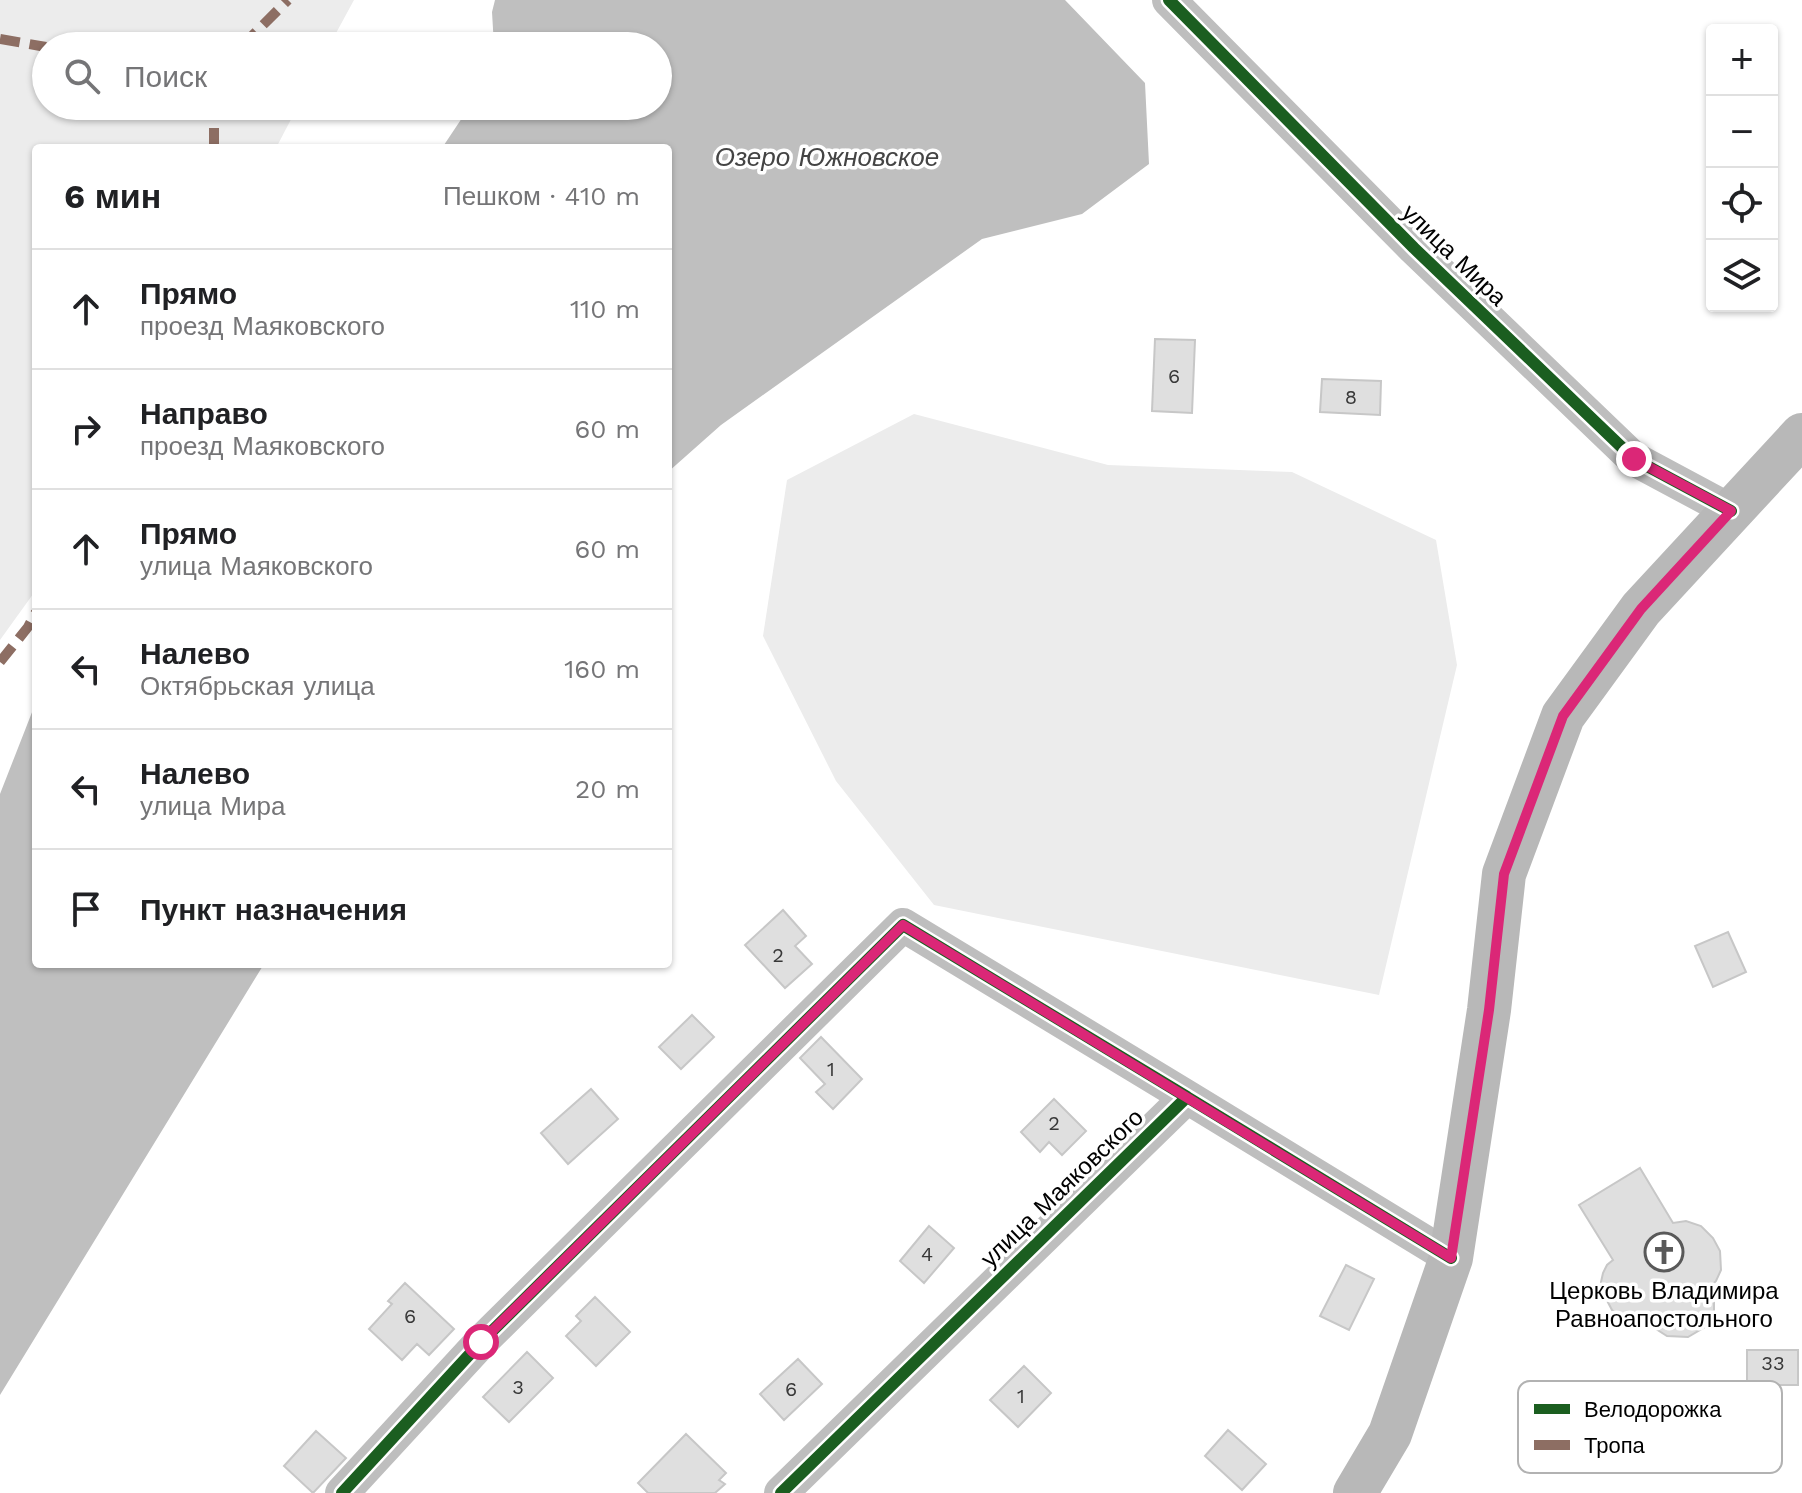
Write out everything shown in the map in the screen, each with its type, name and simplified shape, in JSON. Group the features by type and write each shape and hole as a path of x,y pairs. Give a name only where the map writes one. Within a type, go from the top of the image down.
{"main road":[{"path":"1355,1493 1390,1434 1451,1258 1489,1010 1504,874 1563,716 1641,609 1802,435"}],"street":[{"name":"улица Мира","path":"1169,0 1414,248 1634,459 1731,511"},
{"path":"342,1493 481,1342 903,925 1451,1258"},
{"name":"улица Маяковского","path":"781,1493 1187,1097"}],"shaded area":[{"path":"0,0 354,0 337,32 32,32 32,120 291,120 278,144 32,144 32,596 0,640"},
{"path":"914,414 1108,465 1292,472 1436,540 1457,665 1379,995 934,905 836,781 763,636 787,480"}],"water":[{"name":"Озеро Южновское","path":"495,0 1065,0 1145,83 1149,164 1082,214 982,239 721,425 672,468 672,144 445,144 461,120 672,120 672,32 493,32"},
{"path":"32,712 32,968 262,968 0,1395 0,794"}],"building":[{"path":"1155,339 1195,340 1192,413 1152,411"},
{"path":"1322,379 1381,381 1380,415 1320,412"},
{"path":"783,910 806,936 795,946 812,964 785,988 745,945"},
{"path":"1728,932 1746,972 1713,987 1695,946"},
{"path":"692,1015 714,1037 681,1069 659,1047"},
{"path":"821,1037 862,1079 833,1109 816,1092 825,1084 800,1058"},
{"path":"591,1089 618,1119 568,1164 541,1133"},
{"path":"1054,1099 1086,1131 1062,1155 1049,1142 1040,1152 1021,1132"},
{"name":"Церковь Владимира Равноапостольного","path":"1640,1168 1673,1223 1686,1221 1701,1226 1720,1251 1721,1270 1711,1286 1714,1311 1705,1327 1688,1337 1667,1336 1650,1322 1638,1325 1625,1321 1612,1310 1603,1293 1603,1273 1613,1260 1579,1205"},
{"path":"929,1226 954,1248 924,1283 900,1261"},
{"path":"1346,1265 1374,1279 1349,1330 1320,1316"},
{"path":"405,1283 454,1329 429,1355 417,1344 402,1360 369,1329 392,1304 388,1301"},
{"path":"595,1297 630,1332 596,1366 566,1336 581,1321 576,1316"},
{"path":"1747,1350 1798,1350 1798,1385 1782,1385 1782,1381 1747,1381"},
{"path":"527,1352 553,1378 509,1422 483,1397"},
{"path":"798,1359 822,1384 784,1420 760,1394"},
{"path":"1024,1366 1051,1393 1018,1427 990,1400"},
{"path":"1228,1430 1266,1464 1242,1490 1205,1456"},
{"path":"316,1431 346,1458 313,1493 284,1466"},
{"path":"686,1434 726,1473 719,1480 725,1484 715,1493 648,1493 638,1483"}],"marked path":[{"path":"256,32 288,0"},
{"path":"0,39 32,45"},
{"path":"214,120 214,144"},
{"path":"0,662 32,620"}],"cycle path":[{"path":"1169,0 1414,248 1634,459 1731,511"},
{"path":"342,1493 481,1342 903,925 1187,1097"},
{"path":"781,1493 1187,1097 1451,1258"}],"place":[{"name":"Церковь Владимира Равноапостольного","path":"1664,1252"}],"route":[{"path":"481,1342 903,925 1451,1258 1489,1010 1504,874 1563,716 1641,609 1731,511 1634,459"}]}
